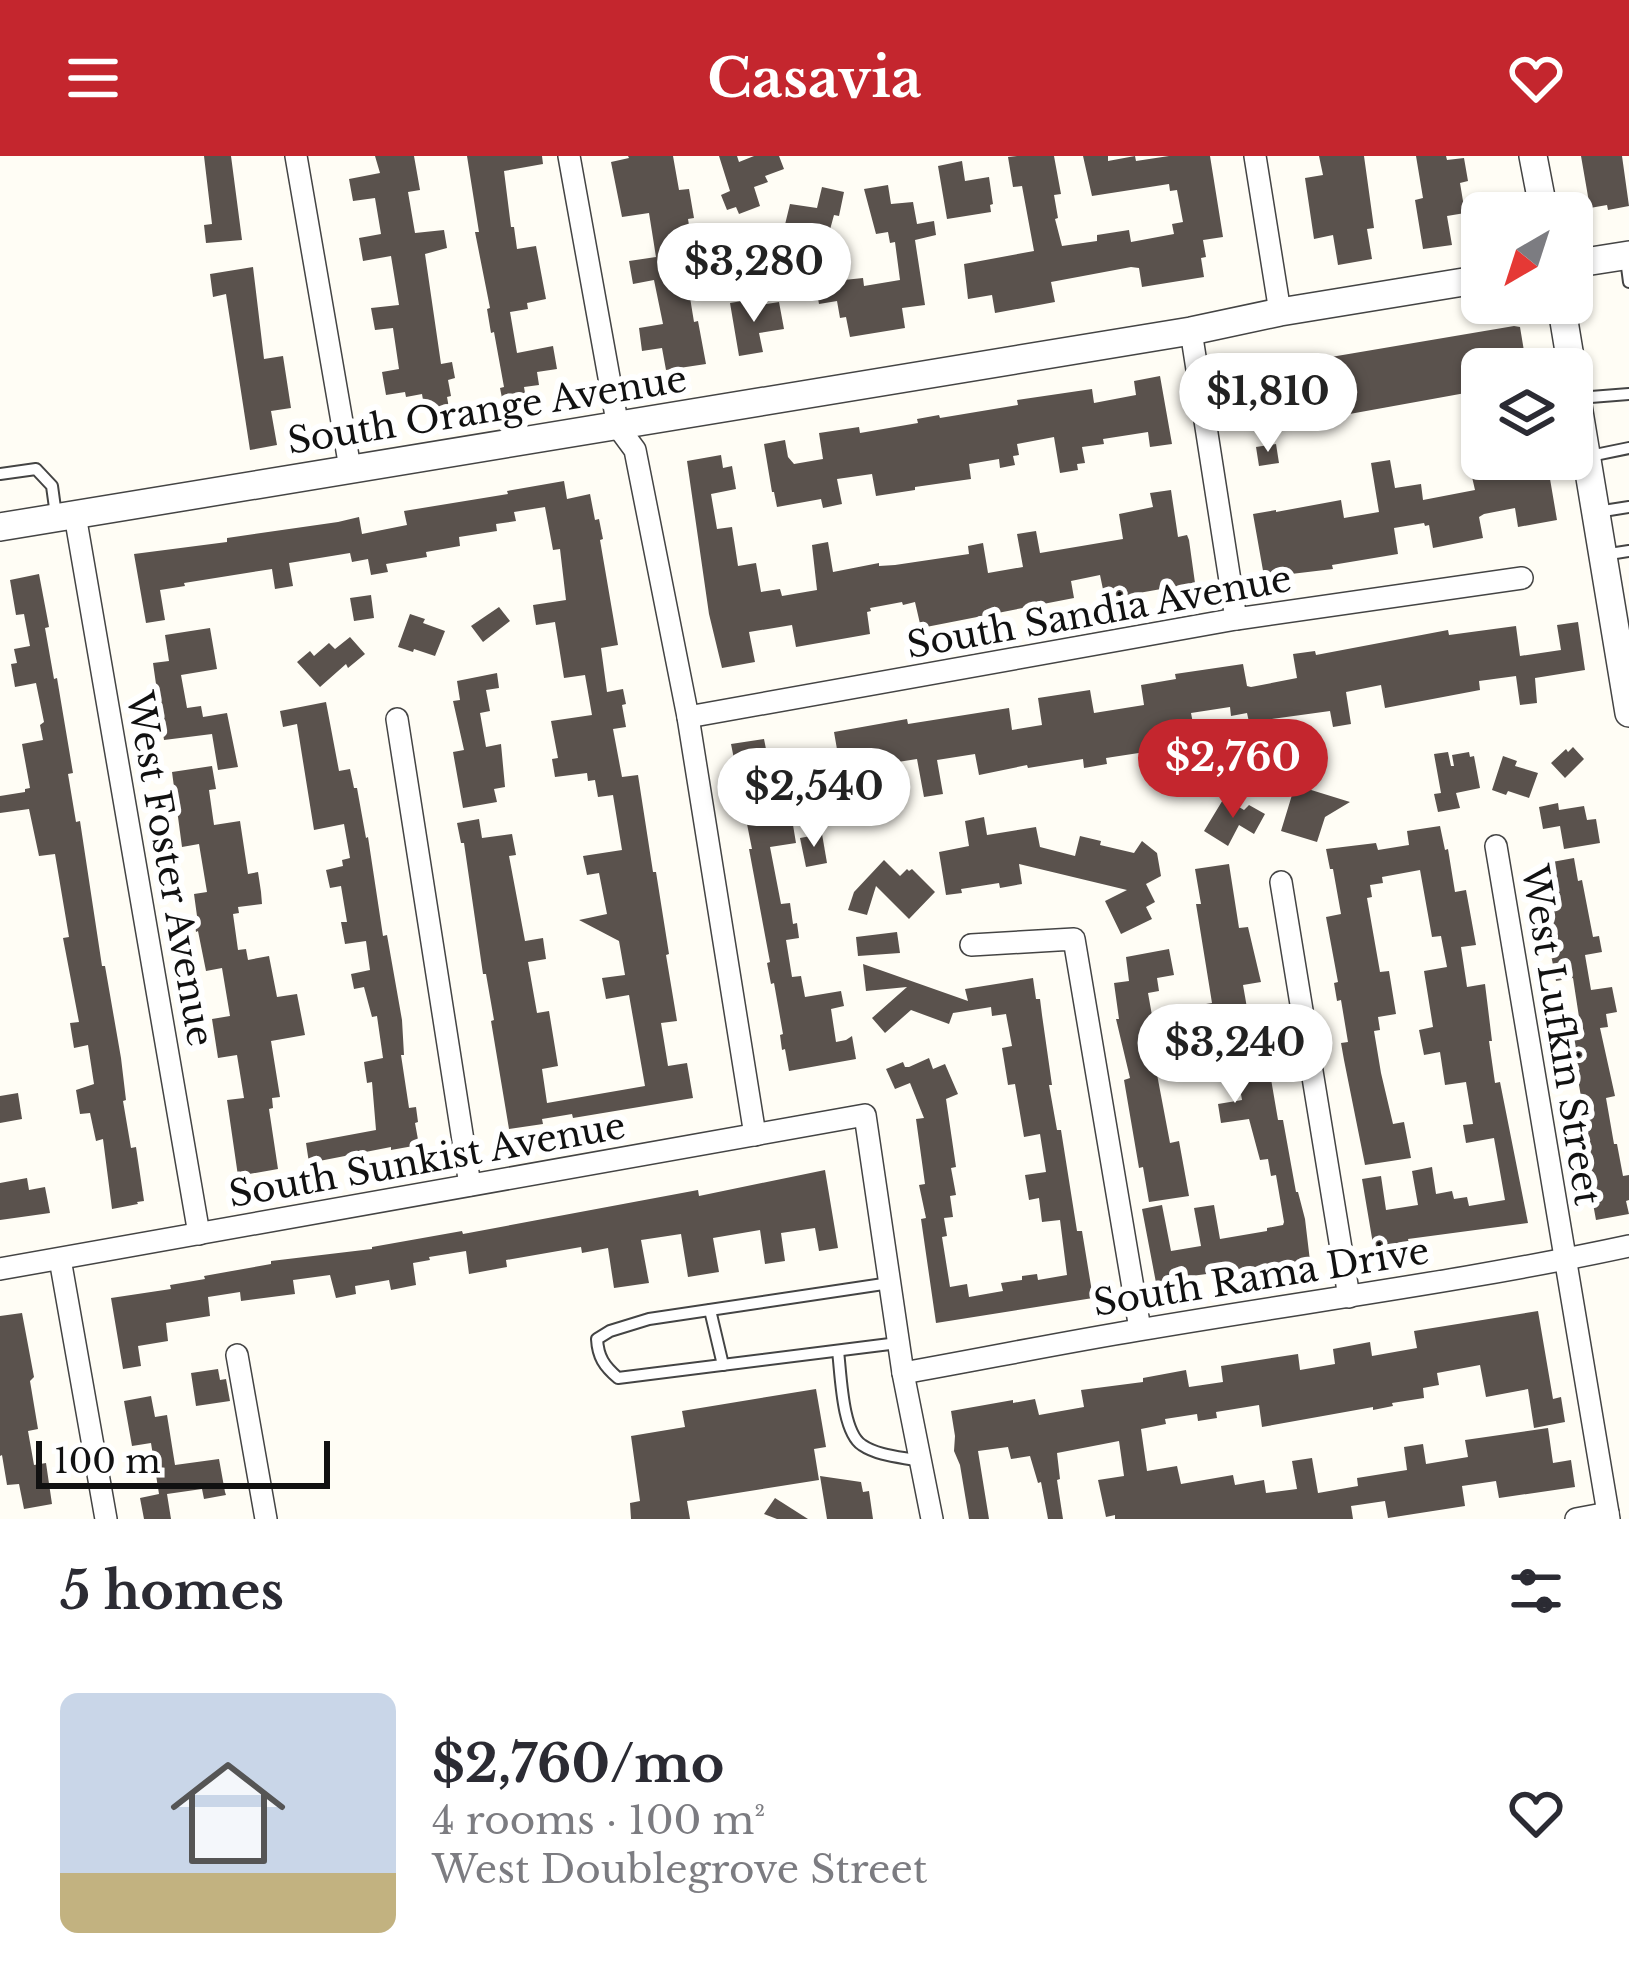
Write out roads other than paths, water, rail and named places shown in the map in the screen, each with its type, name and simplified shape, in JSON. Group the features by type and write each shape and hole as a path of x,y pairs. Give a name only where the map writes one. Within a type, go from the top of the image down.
{"street":[{"path":"296,156 350,468"},
{"path":"569,156 618,427 635,451 688,717 755,1135"},
{"path":"1256,156 1280,312"},
{"path":"1533,156 1540,192"},
{"path":"1593,264 1628,264"},
{"name":"South Orange Avenue","path":"0,527 1461,282"},
{"path":"1190,331 1236,620"},
{"path":"1591,480 1596,512 1616,553 1629,708"},
{"name":"West Foster Avenue","path":"66,517 200,1234"},
{"name":"South Sandia Avenue","path":"688,717 1236,620 1522,578"},
{"path":"397,719 470,1186"},
{"name":"West Lufkin Street","path":"1496,846 1609,1516"},
{"path":"1281,882 1349,1298"},
{"path":"971,945 1074,938 1140,1329"},
{"name":"South Sunkist Avenue","path":"0,1269 866,1115 890,1282"},
{"name":"South Rama Drive","path":"903,1373 1629,1246"},
{"path":"60,1258 106,1519"},
{"path":"890,1282 932,1519"},
{"path":"237,1355 266,1519"},
{"path":"1576,1519 1609,1516"}],"lane":[{"path":"1593,397 1629,394"},
{"path":"1593,456 1629,448"},
{"path":"0,474 36,469 52,486 66,517"},
{"path":"1596,512 1629,507"},
{"path":"890,1282 649,1319 610,1330 597,1339 598,1354 618,1378 898,1343"},
{"path":"710,1310 723,1365"},
{"path":"838,1351 850,1433 874,1452 920,1461"}]}
